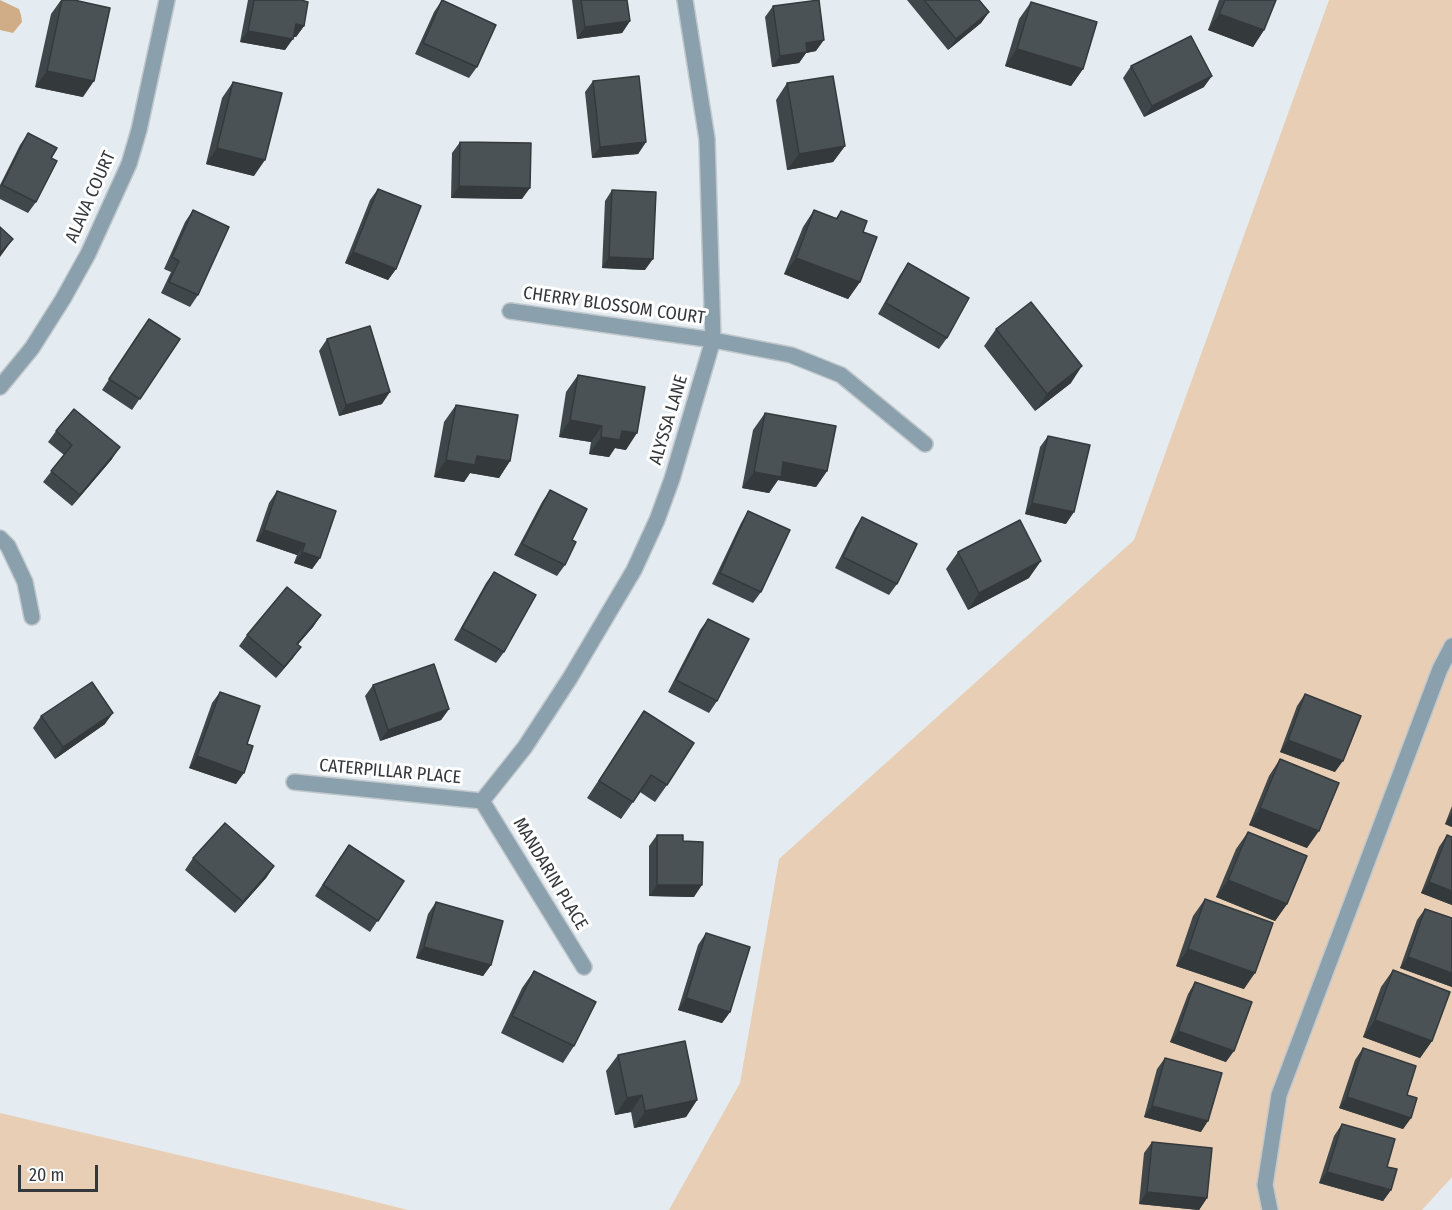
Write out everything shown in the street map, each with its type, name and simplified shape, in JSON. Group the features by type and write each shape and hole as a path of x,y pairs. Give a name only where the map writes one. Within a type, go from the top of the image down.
{"street":[{"name":"ALAVA COURT","path":"0,387 32,348 63,299 88,254 129,164 139,130 167,0"},
{"name":"ALYSSA LANE","path":"482,801 525,747 570,678 634,570 657,520 714,340 707,139 685,0"},
{"name":"CHERRY BLOSSOM COURT","path":"510,311 714,340 791,355 841,375 926,444"},
{"path":"0,538 8,546 25,582 32,617"},
{"path":"1270,1210 1265,1185 1279,1095 1440,669 1452,646"},
{"name":"CATERPILLAR PLACE","path":"294,782 482,801"},
{"name":"MANDARIN PLACE","path":"482,801 584,967"}],"shaded area":[{"path":"0,0 19,9 22,22 13,33 0,30"},
{"path":"1329,0 1452,0 1452,1177 1422,1210 669,1210 740,1083 779,859 1134,540"},
{"path":"0,1113 340,1193 408,1210 0,1210"}],"building":[{"path":"62,0 74,0 110,8 94,81 47,71"},
{"path":"254,0 308,2 304,26 296,24 293,39 248,31"},
{"path":"442,0 496,25 477,67 423,43"},
{"path":"581,0 627,0 630,21 585,27"},
{"path":"819,0 824,40 806,43 807,52 780,56 773,6"},
{"path":"924,0 979,0 989,12 956,39"},
{"path":"1225,0 1276,0 1264,30 1219,14"},
{"path":"1031,2 1097,22 1083,69 1017,49"},
{"path":"1191,36 1212,76 1152,106 1131,66"},
{"path":"639,76 646,142 600,147 593,81"},
{"path":"833,76 845,146 799,154 787,83"},
{"path":"233,82 282,93 265,160 217,148"},
{"path":"28,133 57,148 51,158 57,161 36,202 2,185"},
{"path":"460,142 531,143 530,188 459,186"},
{"path":"378,189 421,206 396,269 353,252"},
{"path":"612,190 656,192 653,259 609,257"},
{"path":"193,210 229,227 198,295 169,282 179,261 172,257"},
{"path":"814,210 837,219 841,211 867,221 863,232 877,237 860,282 796,258"},
{"path":"0,227 13,239 0,253"},
{"path":"908,263 969,298 947,338 886,303"},
{"path":"1031,302 1082,366 1047,394 996,329"},
{"path":"149,319 180,339 140,399 109,379"},
{"path":"370,326 390,392 346,405 327,339"},
{"path":"578,375 645,387 637,433 622,431 620,440 601,437 602,426 570,420"},
{"path":"456,405 518,415 510,461 477,456 475,465 446,460"},
{"path":"74,409 120,447 80,495 51,471 72,445 56,431"},
{"path":"765,413 836,426 827,471 783,462 781,477 754,472"},
{"path":"1048,436 1090,445 1074,512 1032,503"},
{"path":"550,490 587,509 572,540 576,542 565,565 522,544"},
{"path":"277,491 336,511 320,558 302,552 305,544 264,530"},
{"path":"748,511 790,530 761,592 720,573"},
{"path":"862,517 917,544 897,584 843,557"},
{"path":"1020,520 1041,561 979,593 958,552"},
{"path":"494,572 536,595 504,652 462,628"},
{"path":"287,587 321,615 297,644 301,647 284,667 247,635"},
{"path":"708,619 749,639 717,701 676,680"},
{"path":"434,664 449,709 388,730 373,685"},
{"path":"92,682 113,713 63,747 41,716"},
{"path":"220,692 260,706 247,744 253,746 244,773 197,756"},
{"path":"1305,694 1361,716 1343,761 1288,740"},
{"path":"644,711 694,743 667,785 651,775 633,802 599,781"},
{"path":"1280,759 1339,783 1319,831 1260,808"},
{"path":"225,823 274,866 243,902 193,858"},
{"path":"1248,832 1307,856 1287,904 1228,880"},
{"path":"657,835 683,835 683,841 703,842 702,885 657,885"},
{"path":"1447,835 1452,837 1452,891 1429,882"},
{"path":"349,845 404,881 378,921 323,885"},
{"path":"1205,899 1273,923 1255,973 1188,949"},
{"path":"436,902 503,921 491,965 424,947"},
{"path":"1425,909 1452,918 1452,973 1408,957"},
{"path":"706,933 750,947 730,1012 686,998"},
{"path":"1393,970 1450,992 1432,1041 1375,1020"},
{"path":"534,971 596,1002 574,1046 512,1016"},
{"path":"1195,982 1252,1002 1234,1051 1178,1031"},
{"path":"685,1041 697,1100 645,1111 642,1095 627,1098 618,1055"},
{"path":"1363,1048 1416,1066 1407,1095 1417,1098 1411,1118 1347,1097"},
{"path":"1165,1058 1222,1073 1208,1121 1152,1106"},
{"path":"1342,1124 1395,1139 1387,1167 1397,1169 1391,1190 1327,1172"},
{"path":"1152,1142 1212,1148 1207,1198 1147,1192"}]}
